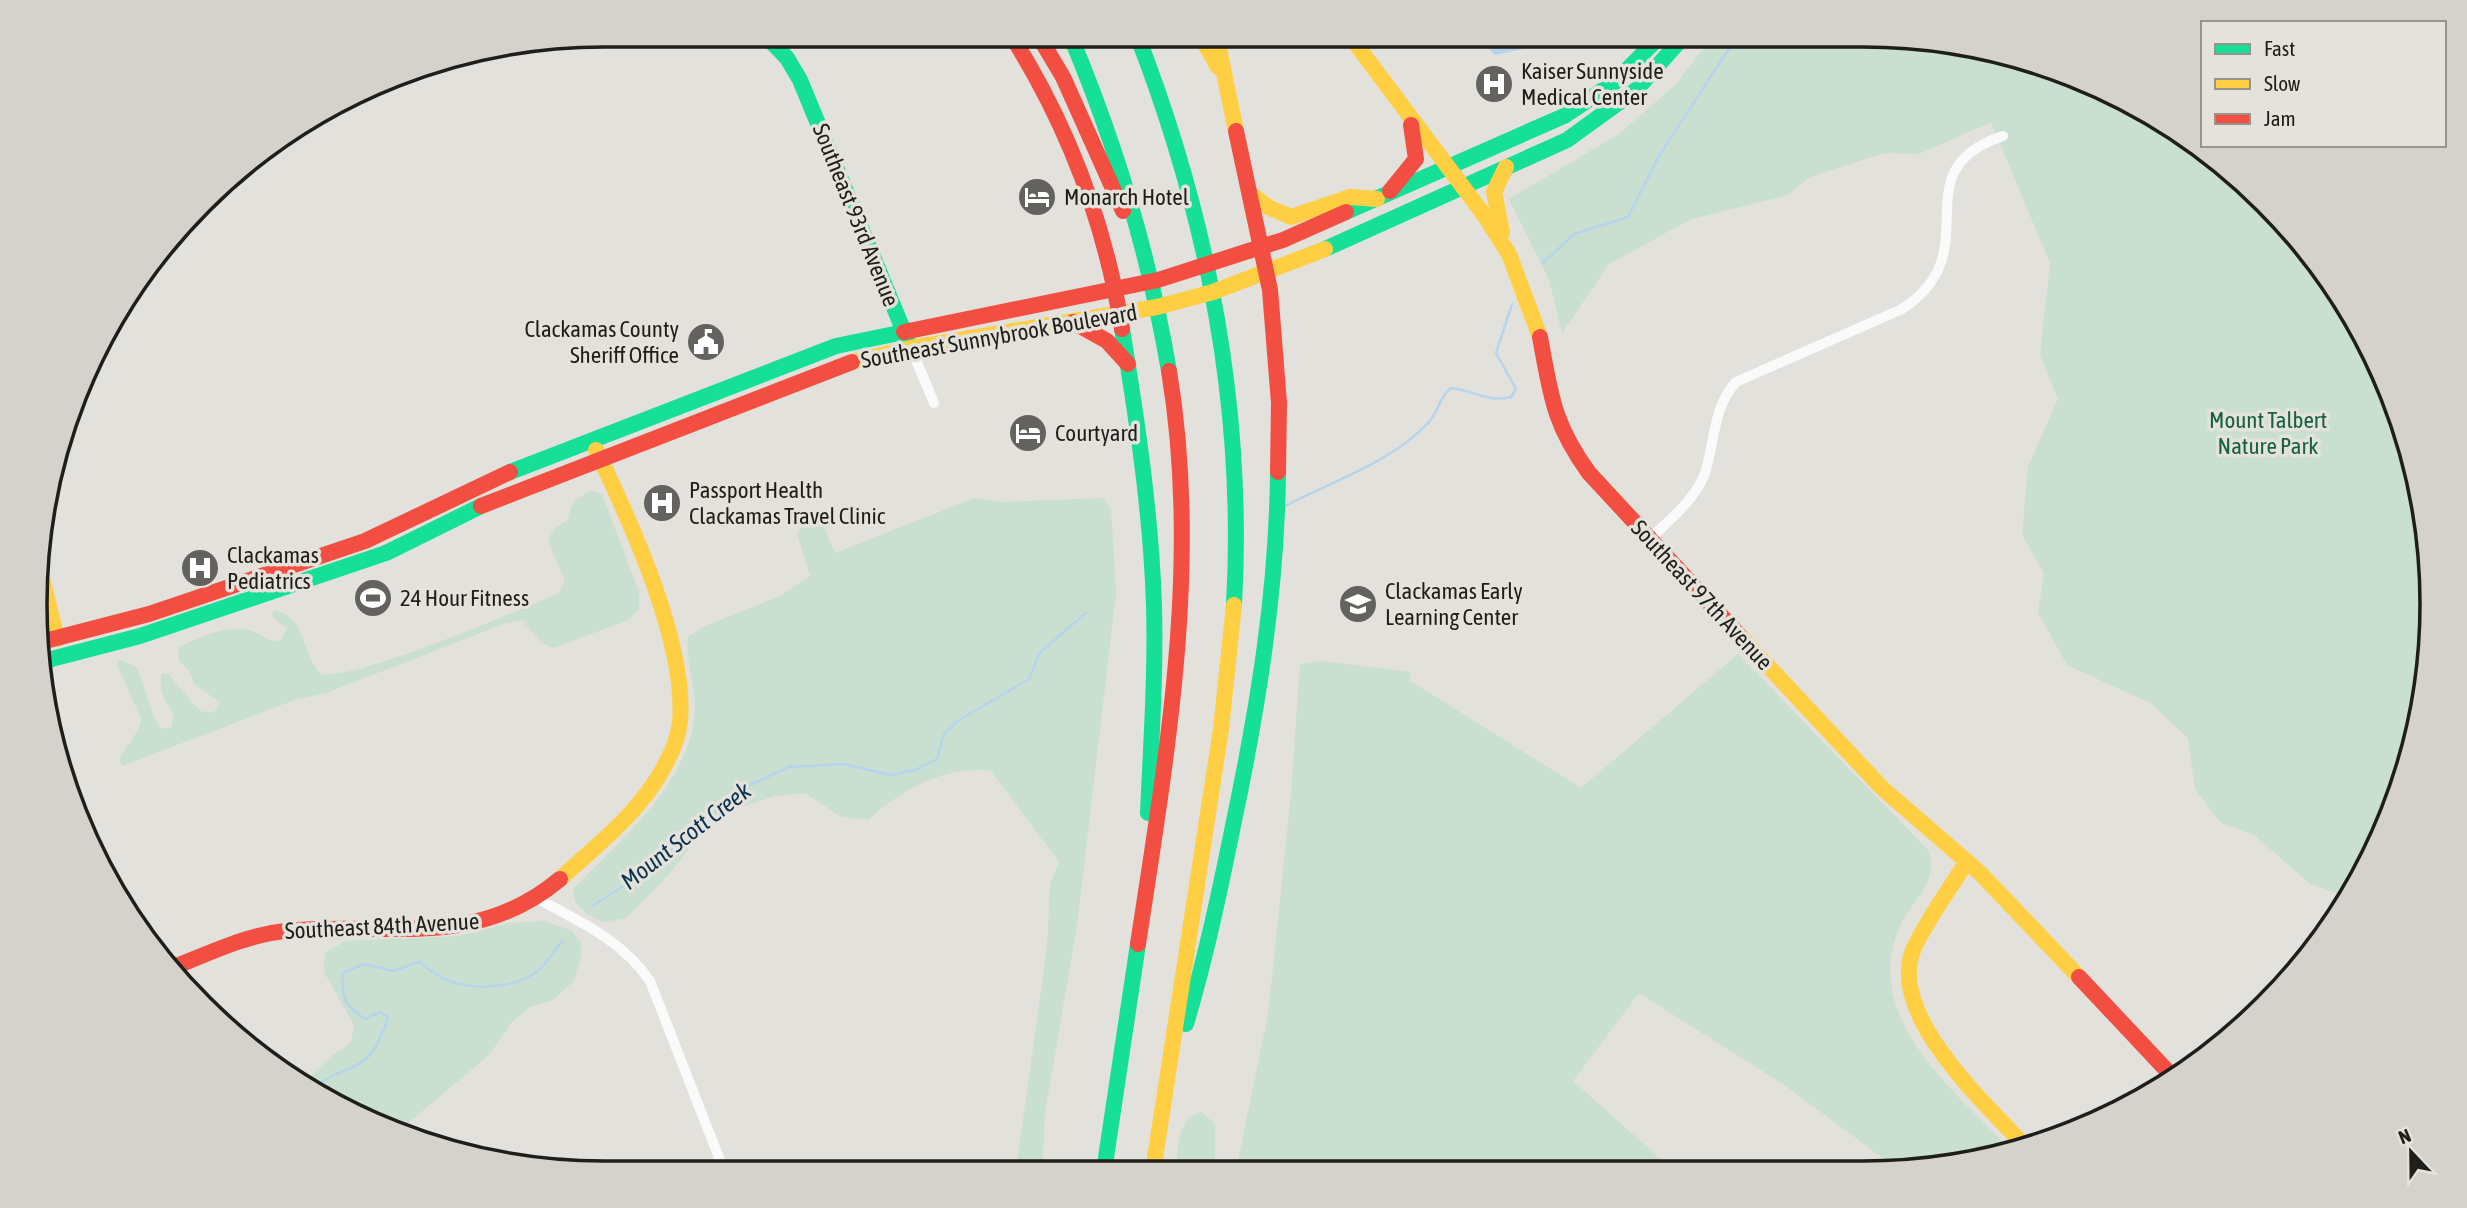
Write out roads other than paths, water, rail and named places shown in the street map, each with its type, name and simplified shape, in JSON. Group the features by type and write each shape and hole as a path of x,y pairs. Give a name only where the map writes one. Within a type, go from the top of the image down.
{"main road":[{"name":"Southeast 93rd Avenue","path":"777,47 800,80 911,348"},
{"path":"1019,47 1043,86 1082,165 1123,287 1128,313 1128,364 1149,528 1154,603 1145,902"},
{"path":"1045,47 1063,77 1150,269"},
{"path":"1075,47 1117,156 1150,269 1177,435 1182,503 1178,662 1170,740 1106,1161"},
{"path":"1141,47 1171,128 1203,245 1222,349 1235,493 1235,587 1230,652 1155,1161"},
{"path":"1206,47 1222,74"},
{"path":"1167,1086 1207,954 1249,749 1272,594 1278,509 1279,403 1268,273 1218,47"},
{"name":"Southeast 97th Avenue","path":"1358,47 1462,186 1509,254 1541,340 1552,406 1568,444 1596,481 1882,788 1967,861 2167,1070"},
{"name":"Southeast Sunnybrook Boulevard","path":"49,640 158,611 377,537 473,488 836,346 903,330 1123,287 1263,247 1448,169 1574,110 1615,82 1649,47"},
{"name":"Southeast Sunnybrook Boulevard","path":"50,659 141,636 386,553 502,496 847,363 911,348 1128,313 1268,273 1567,140 1616,107 1655,72 1675,47"},
{"path":"1252,195 1279,216 1292,218 1316,213 1352,197 1381,198 1416,159 1408,117"},
{"path":"1506,167 1496,186 1494,198 1509,254"},
{"path":"1073,322 1107,341 1128,364"},
{"path":"755,397 758,386 777,377 785,366"},
{"name":"Southeast 84th Avenue","path":"180,965 264,934 472,924 513,911 536,898 638,804 666,764 680,719 678,684 650,579 591,441"},
{"path":"1967,861 1913,950 1908,962 1908,986 1917,1013 1938,1045 2018,1138"}],"street":[{"path":"1650,539 1697,489 1705,472 1721,403 1736,382 1902,309 1923,292 1941,267 1945,254 1951,175 1967,153 2003,136"},
{"name":"Southeast 93rd Avenue","path":"911,348 933,403"},
{"path":"536,898 613,941 644,972 721,1161"}],"water":[{"path":"1489,47 1523,47 1495,55"}],"waterway":[{"name":"Mount Scott Creek","path":"1543,263 1574,234 1628,217 1659,156 1730,47"},
{"name":"Mount Scott Creek","path":"1287,505 1361,470 1397,449 1428,423 1451,388 1488,397 1511,397 1516,389 1496,353 1512,304"},
{"name":"Mount Scott Creek","path":"592,906 649,870 739,790 789,767 844,764 890,775 915,770 937,759 944,734 959,720 1029,679 1040,652 1086,613"},
{"name":"Mount Scott Creek","path":"321,1083 368,1057 375,1048 388,1017 380,1012 365,1019 353,1010 344,995 343,973 364,964 393,971 419,962 458,984 483,987 510,984 542,967 563,941"}],"place":[{"name":"Kaiser Sunnyside Medical Center","path":"1494,84"},
{"name":"Monarch Hotel","path":"1037,197"},
{"name":"Clackamas County Sheriff Office","path":"706,342"},
{"name":"Courtyard","path":"1028,433"},
{"name":"Passport Health Clackamas Travel Clinic","path":"662,503"},
{"name":"Clackamas Pediatrics","path":"200,568"},
{"name":"24 Hour Fitness","path":"373,598"},
{"name":"Clackamas Early Learning Center","path":"1358,604"}],"park label":[{"name":"Mount Talbert Nature Park","path":"2268,433"}]}
